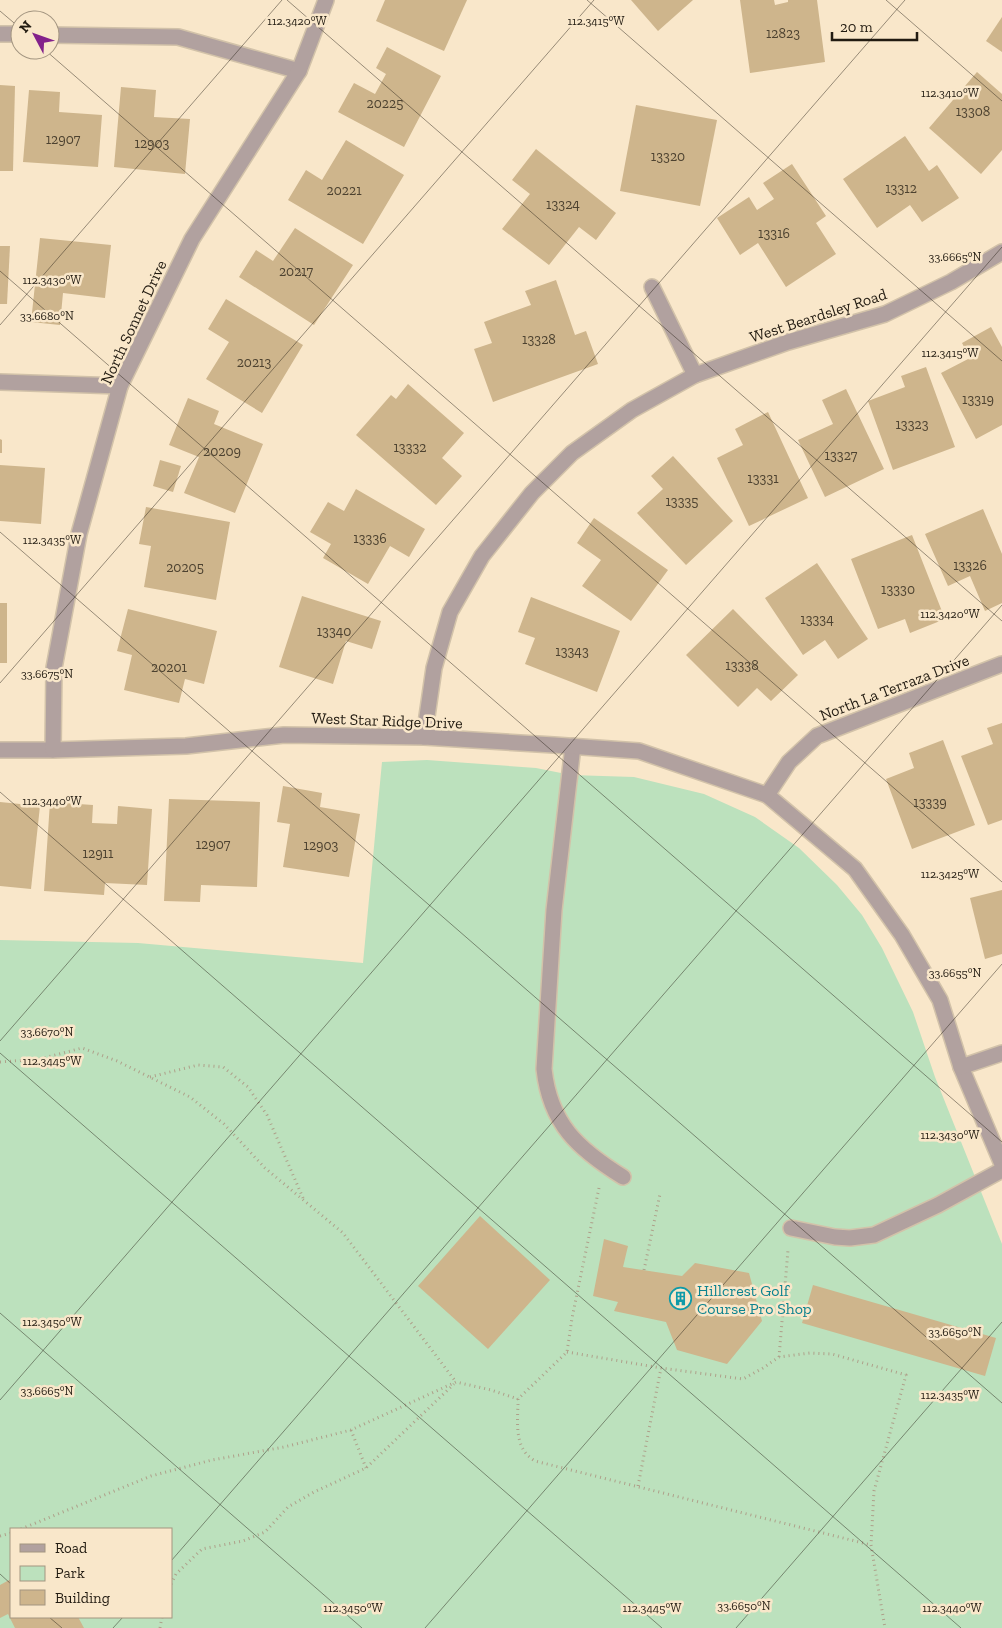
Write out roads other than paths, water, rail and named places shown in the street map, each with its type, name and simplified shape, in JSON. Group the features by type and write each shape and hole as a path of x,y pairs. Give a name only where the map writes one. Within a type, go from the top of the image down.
{"street":[{"name":"North Sonnet Drive","path":"53,750 54,668 79,534 120,386 192,239 299,72 326,0"},
{"path":"60,35 178,37 299,72"},
{"name":"West Beardsley Road","path":"424,737 434,668 450,612 482,556 532,493 572,453 632,410 695,375 788,342 885,314 952,282 1002,252"},
{"path":"652,287 695,375"},
{"path":"0,382 120,386"},
{"name":"North La Terraza Drive","path":"767,795 788,762 817,736 1002,664"},
{"name":"West Star Ridge Drive","path":"0,750 186,746 284,735 424,737 639,751 767,795"},
{"path":"573,746 554,910 544,1069 546,1085 562,1125 581,1146 605,1166 623,1177"},
{"path":"767,795 855,869 902,935 940,1000 961,1067 1002,1164"},
{"path":"961,1067 1002,1053"},
{"path":"791,1228 850,1238 874,1236 938,1205 1002,1170"}],"place":[{"name":"Hillcrest Golf Course Pro Shop","path":"681,1299"}]}
